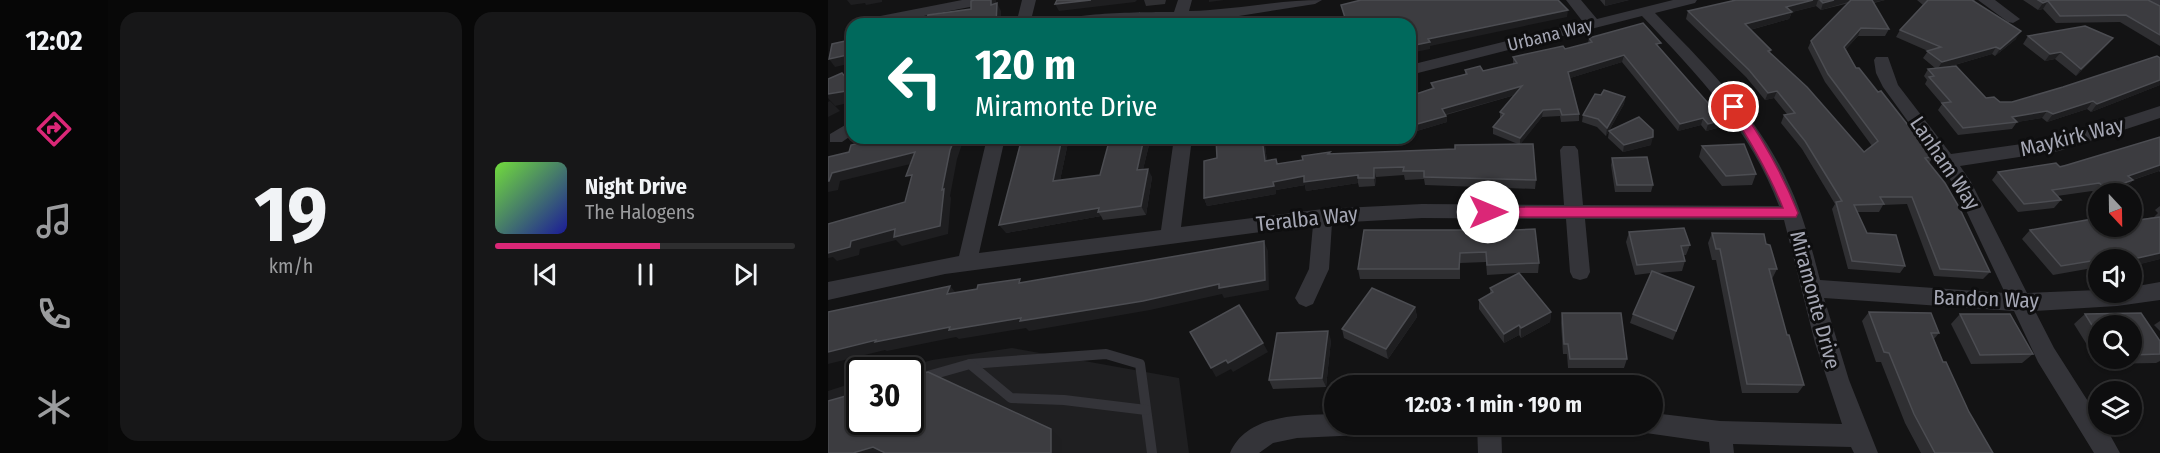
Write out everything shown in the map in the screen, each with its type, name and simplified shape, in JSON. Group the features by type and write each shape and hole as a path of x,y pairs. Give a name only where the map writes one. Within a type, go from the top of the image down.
{"street":[{"path":"891,18 985,0"},
{"path":"1024,18 1029,0"},
{"path":"1179,18 1185,0"},
{"path":"1108,18 1179,18 1250,11 1315,0"},
{"path":"1573,0 1593,24"},
{"name":"Urbana Way","path":"1416,68 1690,0"},
{"path":"1985,0 2013,19"},
{"path":"2151,0 2160,5"},
{"name":"Miramonte Drive","path":"1645,11 1734,107 1757,139 1776,174 1791,213 1825,341 1863,444"},
{"name":"Lanham Way","path":"1882,60 1884,73 1891,87 1948,160 1974,204 2046,355 2108,453"},
{"name":"Maykirk Way","path":"1948,160 2059,145 2160,112"},
{"path":"836,138 846,131"},
{"path":"967,262 995,144"},
{"path":"1170,236 1182,144"},
{"path":"1569,150 1580,272"},
{"name":"Teralba Way","path":"828,291 895,275 967,262 1323,216 1422,211 1791,213"},
{"path":"1306,298 1319,269 1323,216"},
{"name":"Bandon Way","path":"1811,288 2019,302 2077,301 2160,291"},
{"path":"1242,453 1248,444 1287,426 1324,425"},
{"path":"1663,428 1721,443 1863,444"},
{"path":"1489,435 1490,453"}],"lane":[{"path":"924,377 970,364 1106,354 1140,364 1152,453"},
{"path":"970,364 1011,398 1064,399 1146,410"}],"shaded area":[{"path":"1012,348 1179,378 1189,453 828,453 828,391 846,385 846,435 924,435 924,362"}],"building":[{"path":"991,0 991,5 997,3 996,18 927,18 928,15 971,9 971,1"},
{"path":"1057,0 1091,0 1055,4"},
{"path":"1361,0 1558,0 1568,10 1428,39 1430,42 1416,45 1416,18 1345,18 1341,5"},
{"path":"1736,0 1813,0 1786,7 1792,12 1745,24 1771,50 1768,51 1807,87 1864,152 1878,141 1828,74 1811,41 1851,0 1872,0 1889,29 1861,28 1844,47 1856,68 1859,68 1878,92 1881,91 1933,157 1925,158 1945,183 1959,207 1990,272 1940,269 1912,197 1880,197 1884,204 1854,205 1867,233 1896,235 1905,266 1852,261 1836,202 1842,201 1805,141 1784,115 1795,113 1777,91 1768,93 1749,70 1688,11"},
{"path":"1928,0 1972,0 2021,31 2000,49 1996,47 1942,62 1927,51 1941,47 1900,30"},
{"path":"2038,0 2148,0 2160,6 2160,35 2126,15 2060,16 2048,1 2043,3"},
{"path":"1643,23 1661,43 1656,44 1723,120 1708,124 1703,118 1680,124 1624,55 1568,72 1579,114 1562,115 1560,109 1543,110 1520,138 1493,127 1504,114 1500,112 1522,86 1442,109 1446,116 1416,124 1416,94 1434,88 1431,83 1467,74 1465,70 1480,66 1483,71 1517,63 1513,57 1563,46 1565,49 1592,42 1589,38"},
{"path":"2085,26 2113,38 2081,69 2061,52 2050,54 2028,36"},
{"path":"846,41 846,55 829,59 832,44"},
{"path":"2157,56 2160,58 2160,80 2097,104 2093,101 2053,114 2047,111 2012,117 2017,122 1963,128 1942,103 1951,102 1929,77 1934,76 1928,69 1956,66 1986,98 1994,97 2000,102 2012,102"},
{"path":"842,73 846,78 846,91 828,94 828,79"},
{"path":"1604,90 1625,97 1607,128 1598,119 1583,115 1595,94 1601,95"},
{"path":"1639,117 1653,130 1653,137 1624,145 1609,131"},
{"path":"2160,137 2160,165 2128,176 2133,180 2124,183 2088,183 2052,190 2061,200 2024,204 1998,172 2056,163 2060,167"},
{"path":"952,144 942,190 944,189 940,226 894,237 895,229 851,241 850,247 828,253 828,224 905,202 912,175 906,176 915,152 832,173 828,181 828,157 849,152 851,145"},
{"path":"1020,144 1061,144 1053,181 1100,175 1108,144 1143,144 1137,170 1148,169 1141,206 1098,212 1099,208 999,225"},
{"path":"1216,144 1263,144 1265,161 1276,159 1277,164 1303,160 1302,156 1330,152 1328,154 1455,149 1455,145 1533,144 1536,180 1424,177 1424,171 1403,171 1404,167 1374,168 1374,178 1358,178 1358,175 1304,182 1304,176 1273,182 1274,186 1204,198 1204,161 1217,158"},
{"path":"1744,144 1756,174 1726,176 1702,146"},
{"path":"1647,157 1653,185 1617,185 1612,158"},
{"path":"2160,217 2160,253 2142,257 2142,249 2088,249 2088,262 2061,266 2030,230 2088,220 2088,237 2142,237 2142,220"},
{"path":"1684,228 1690,245 1681,246 1685,261 1637,265 1629,232"},
{"path":"1535,229 1539,263 1487,265 1486,252 1460,253 1459,269 1358,269 1364,230 1467,230 1467,232"},
{"path":"1712,233 1764,234 1777,269 1769,269 1787,335 1789,335 1804,385 1747,384 1720,249 1716,249"},
{"path":"1264,241 1265,280 1219,288 1219,284 1143,301 1020,321 1021,318 949,330 950,327 875,342 876,340 828,352 828,312 950,286 947,294 977,289 978,285 1020,279 1019,283"},
{"path":"1652,271 1694,287 1676,331 1633,314"},
{"path":"1519,273 1551,312 1504,334 1479,300 1493,292 1490,288"},
{"path":"1372,288 1415,307 1386,349 1342,329"},
{"path":"1239,305 1263,343 1228,363 1226,360 1211,368 1190,332"},
{"path":"1869,312 1931,313 1939,333 1931,333 1943,362 1946,362 1969,412 1993,453 1935,453 1914,414 1889,353 1884,352"},
{"path":"1562,313 1621,313 1627,359 1570,359 1568,344 1564,344"},
{"path":"2141,313 2160,341 2160,354 2142,355 2142,315 2088,315 2088,319 2085,314"},
{"path":"1960,314 2010,314 2033,354 1980,355"},
{"path":"1328,331 1322,378 1269,380 1277,333"},
{"path":"928,372 1051,429 1051,453 885,453 873,447 853,453 828,453 828,401 846,396 846,435 924,435 924,373"}],"route":[{"path":"1488,212 1791,213 1776,174 1757,139 1734,107"}]}
